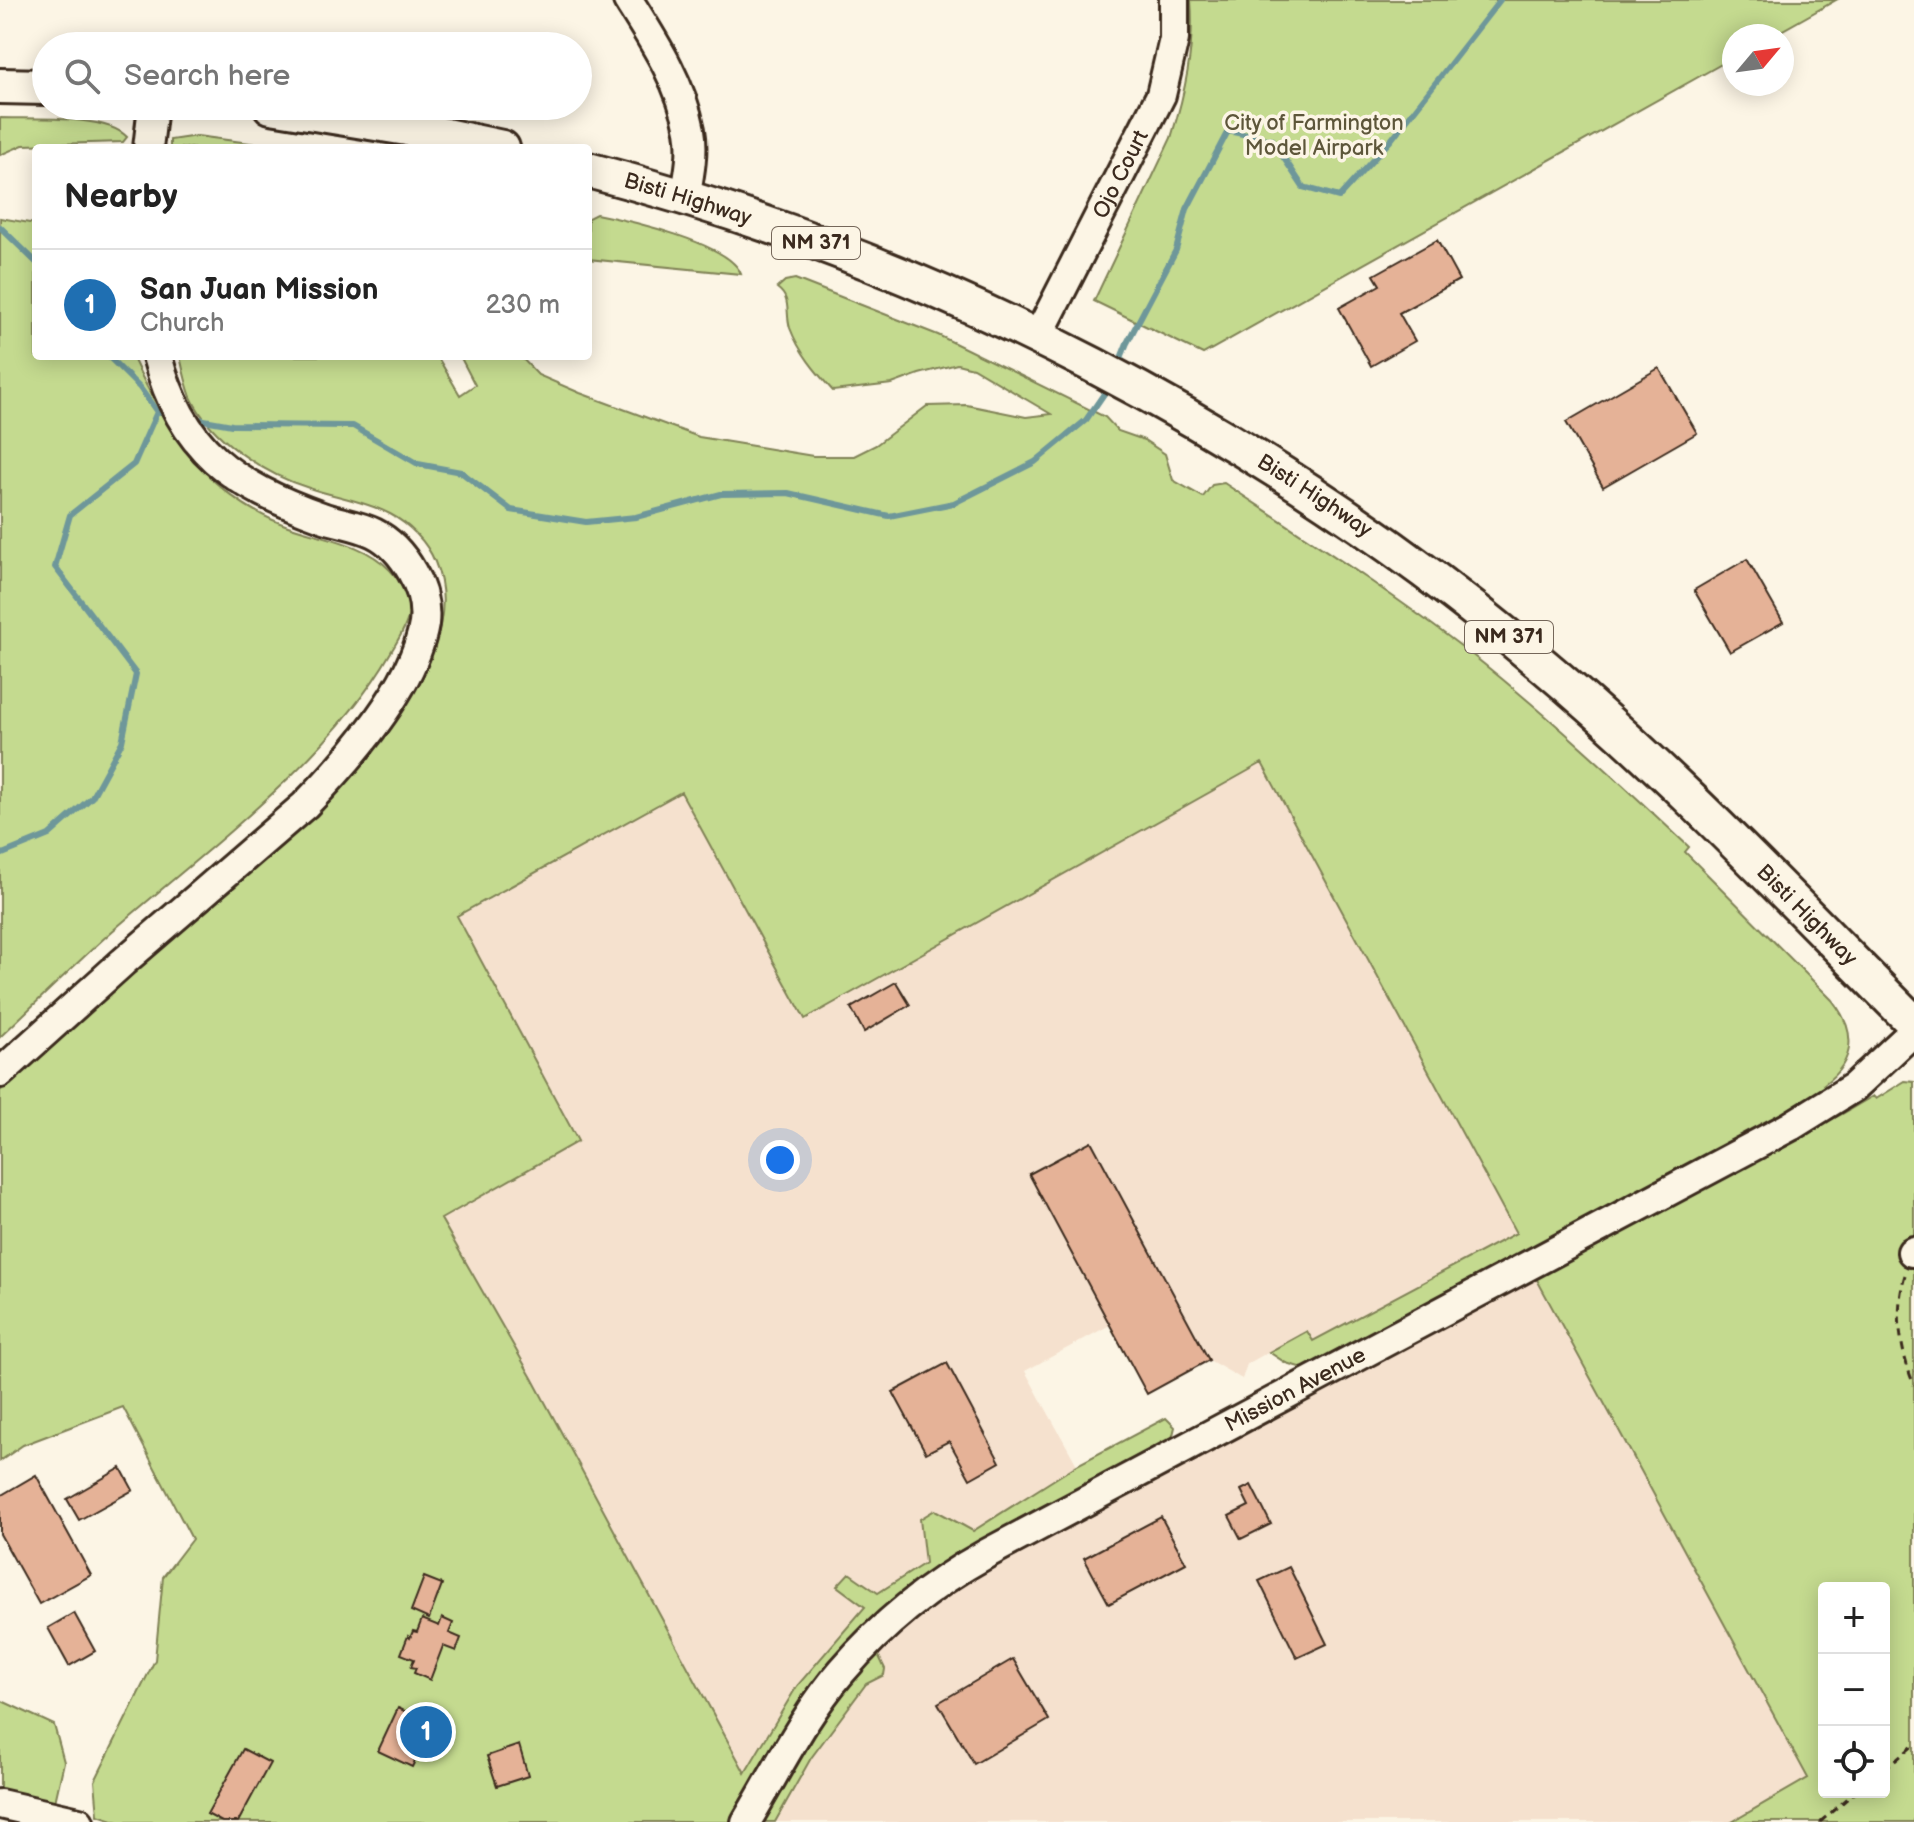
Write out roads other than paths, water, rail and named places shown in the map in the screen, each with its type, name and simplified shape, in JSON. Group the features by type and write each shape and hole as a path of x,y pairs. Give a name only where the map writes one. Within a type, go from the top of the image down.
{"main road":[{"path":"0,86 32,87"},
{"path":"358,120 483,144"},
{"name":"Bisti Highway","path":"592,171 782,230 879,267 1037,338 1147,395 1292,481 1418,568 1576,693 1647,758 1914,1023"}],"street":[{"path":"628,0 666,63 680,94 690,131 691,162 685,198"},
{"name":"Ojo Court","path":"1037,338 1161,95 1174,39 1174,0"},
{"path":"148,144 151,120"},
{"path":"0,1073 305,805 331,778 355,752 389,701 410,665 424,622 423,598 415,577 405,559 389,543 375,534 291,505 237,476 209,456 175,410 158,360"},
{"name":"Mission Avenue","path":"746,1822 798,1733 841,1672 878,1633 944,1580 986,1554 1791,1126 1854,1087 1914,1031"},
{"path":"0,1804 79,1822"}],"waterway":[{"path":"1117,368 1176,250 1187,209 1228,131 1272,140 1303,187 1339,197 1391,140 1500,0"},
{"path":"0,227 32,258"},
{"path":"112,360 140,388 157,412 170,415"},
{"path":"193,418 232,425 353,426 418,464 461,472 511,510 586,522 636,517 721,494 788,493 889,516 954,503 1035,462 1086,420 1110,385"},
{"path":"0,855 49,835 92,797 122,742 136,674 55,567 70,515 134,464 157,412"}],"place":[{"name":"San Juan Mission","path":"426,1732"}],"park label":[{"name":"City of Farmington Model Airpark","path":"1314,136"}]}
